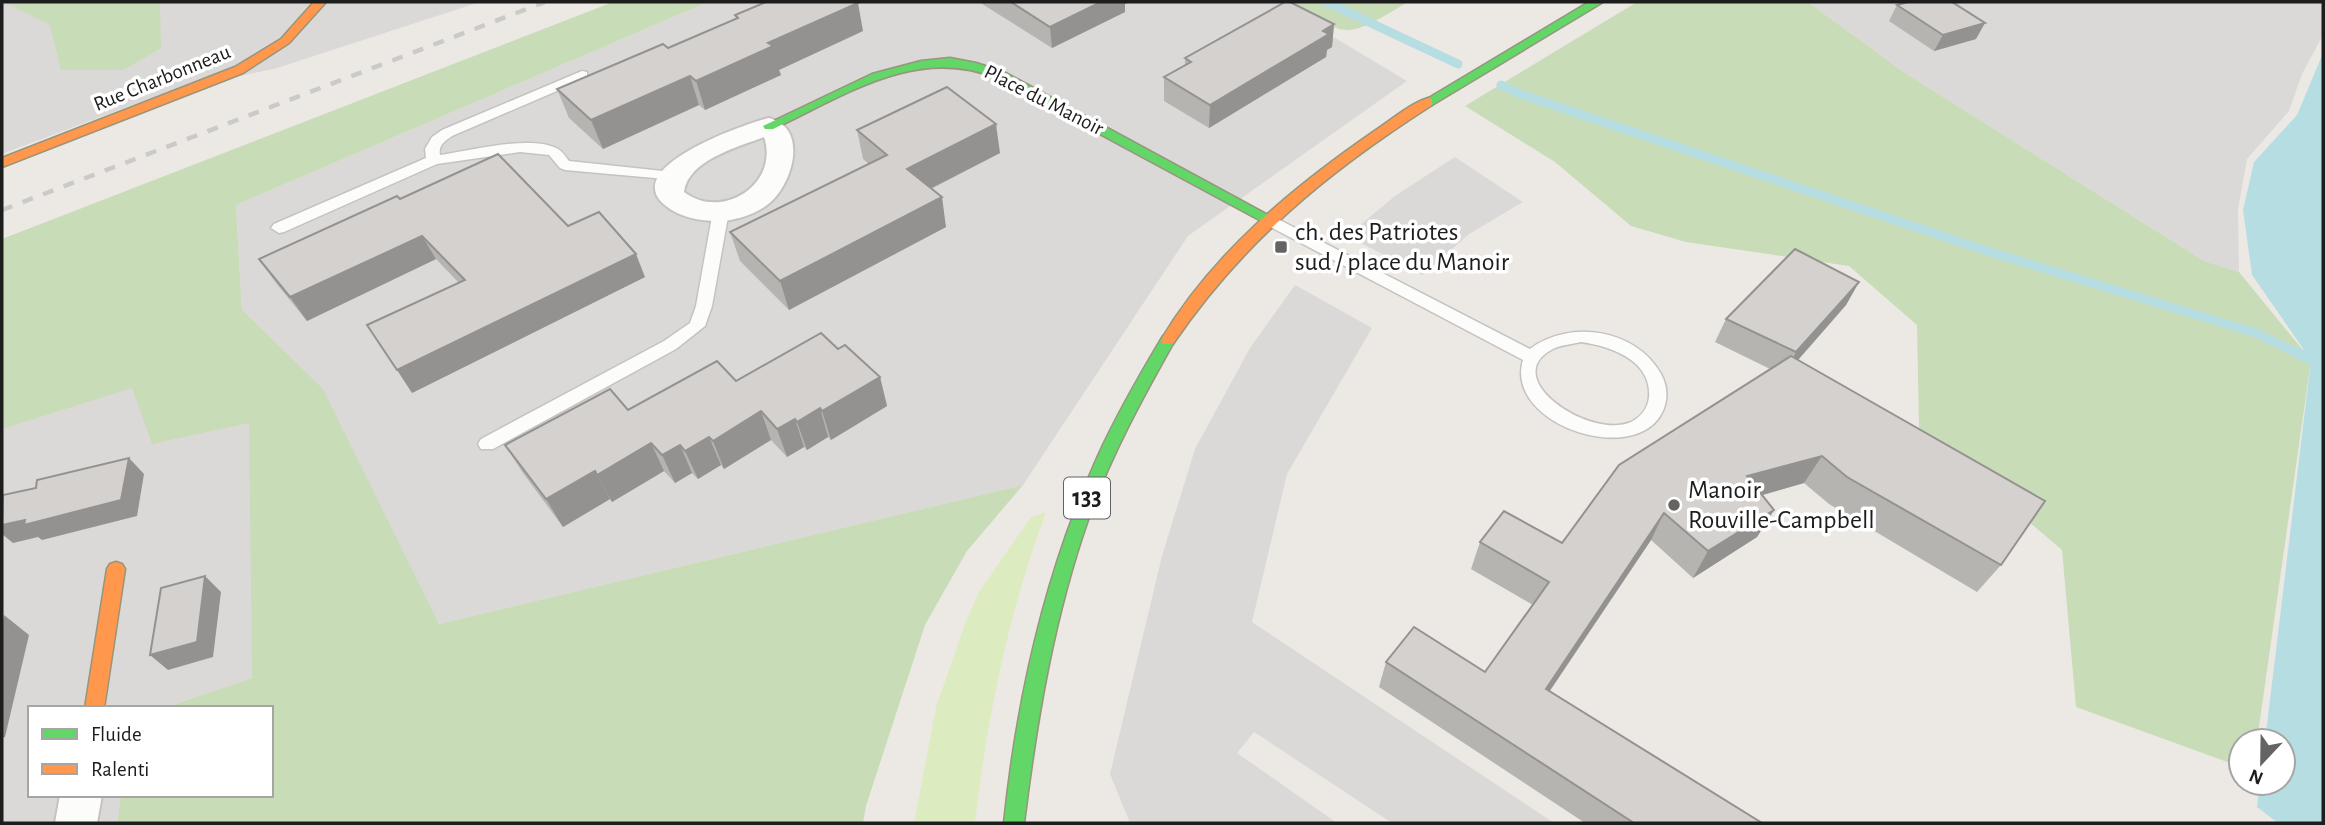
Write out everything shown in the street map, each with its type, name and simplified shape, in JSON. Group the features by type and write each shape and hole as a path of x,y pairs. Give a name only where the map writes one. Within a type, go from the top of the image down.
{"main road":[{"name":"Rue Charbonneau","path":"2,163 239,70 285,41 320,2"},
{"name":"133","path":"1014,823 1037,657 1057,580 1098,468 1141,382 1172,334 1221,270 1269,220 1349,154 1388,127 1597,2"},
{"name":"Place du Manoir","path":"769,127 912,65 948,61 967,63 1000,75 1269,220"},
{"path":"94,706 116,569"}],"street":[{"name":"Place du Manoir","path":"672,177 691,159 769,127"},
{"path":"672,177 668,186 670,195 689,209 721,211 750,203 770,186 781,146 778,135 769,127"},
{"path":"76,823 81,797"}],"lane":[{"path":"435,160 432,149 447,133 582,75"},
{"path":"279,228 435,160 509,149 542,149 554,152 565,165 672,177"},
{"path":"487,444 670,345 697,326 704,306 721,211"},
{"path":"1269,220 1531,358"},
{"path":"1581,336 1603,339 1625,347 1655,375 1660,392 1658,408 1647,421 1629,429 1607,432 1564,421 1536,398 1529,384 1527,370 1531,358 1543,346 1560,338 1581,336"}],"shaded area":[{"path":"2,2 480,2 274,69 175,89 2,154"},
{"path":"708,2 1275,2 1407,81 1188,236 1023,485 439,624 242,310 236,205"},
{"path":"1808,2 2323,2 2323,35 2302,74 2289,111 2247,159 2238,209 2239,272 2204,261 1905,73"},
{"path":"1455,157 1523,202 1469,234 1423,275 1347,236 1395,196"},
{"path":"1295,285 1372,328 1287,474 1252,622 1554,823 1392,823 1254,732 1237,753 1337,823 1130,823 1110,774 1162,556 1195,449 1250,348"},
{"path":"236,341 255,418 252,678 169,706 28,706 28,797 121,797 117,823 2,823 2,395"}],"green space":[{"path":"4,2 160,2 161,48 124,70 61,70 50,25"},
{"path":"613,2 708,2 236,205 242,310 323,389 439,624 1023,485 967,551 925,625 866,806 863,823 117,823 121,797 273,797 273,706 169,706 252,678 249,423 152,444 132,388 2,429 2,239"},
{"path":"1287,2 1406,3 1370,24 1346,30 1335,28"},
{"path":"1637,2 1808,2 1905,73 2204,261 2239,272 2311,360 2259,727 2227,727 2227,762 2076,707 2062,550 1919,429 1917,325 1849,266 1686,242 1631,226 1555,162 1465,106"},
{"path":"1046,512 1021,588 1001,665 975,823 914,823 936,707 966,621 979,592 1031,517"}],"water":[{"path":"2323,53 2323,823 2278,823 2257,807 2258,797 2297,797 2297,727 2267,727 2311,360 2252,275 2243,210 2254,162 2297,115"}],"building":[{"path":"766,2 858,3 768,43 773,46 696,81 690,76 591,120 557,89 663,44 668,48 738,18 735,15"},
{"path":"1011,2 1101,2 1050,27"},
{"path":"1285,2 1334,24 1323,31 1329,34 1210,105 1164,77 1191,62 1185,58"},
{"path":"1908,2 1952,2 1985,23 1943,35 1897,5"},
{"path":"947,87 996,124 907,169 942,197 780,281 730,232 887,155 857,130"},
{"path":"498,154 568,226 599,212 636,254 397,370 367,325 465,280 422,236 290,297 259,259 397,196 400,199"},
{"path":"1795,249 1859,282 1796,352 1726,319"},
{"path":"821,333 838,349 845,345 880,377 822,411 820,408 797,422 795,419 777,429 761,411 713,441 709,437 685,451 680,445 662,455 651,443 597,475 595,471 546,499 505,445 610,389 628,410 717,361 736,381"},
{"path":"1791,356 2045,501 2001,565 1847,477 1822,456 1747,476 1774,510 1708,551 1664,513 1546,689 1762,823 1634,823 1386,662 1414,627 1485,672 1549,582 1480,542 1504,511 1562,543 1619,465"},
{"path":"129,458 121,500 24,525 25,520 2,525 3,495 36,488 37,480"},
{"path":"205,576 197,642 150,655 161,588"}],"waterway":[{"path":"1326,2 1458,64"},
{"path":"1501,85 1520,94 1987,251 2256,333 2299,354"},
{"path":"2296,352 2323,365"}],"railway":[{"path":"2,210 545,2"}],"traffic: fast":[{"path":"1428,102 1597,2"},
{"path":"769,126 854,86 899,69 942,62 965,64 1000,75 1270,220"},
{"path":"1014,823 1033,693 1062,572 1081,514 1105,457 1168,340"}],"traffic: slow":[{"path":"2,163 239,70 285,41 320,2"},
{"path":"1168,340 1221,269 1284,206 1354,151 1428,102"},
{"path":"94,706 116,569"}],"place":[{"name":"ch. des Patriotes sud / place du Manoir","path":"1281,247"},
{"name":"Manoir Rouville-Campbell","path":"1674,505"}]}
